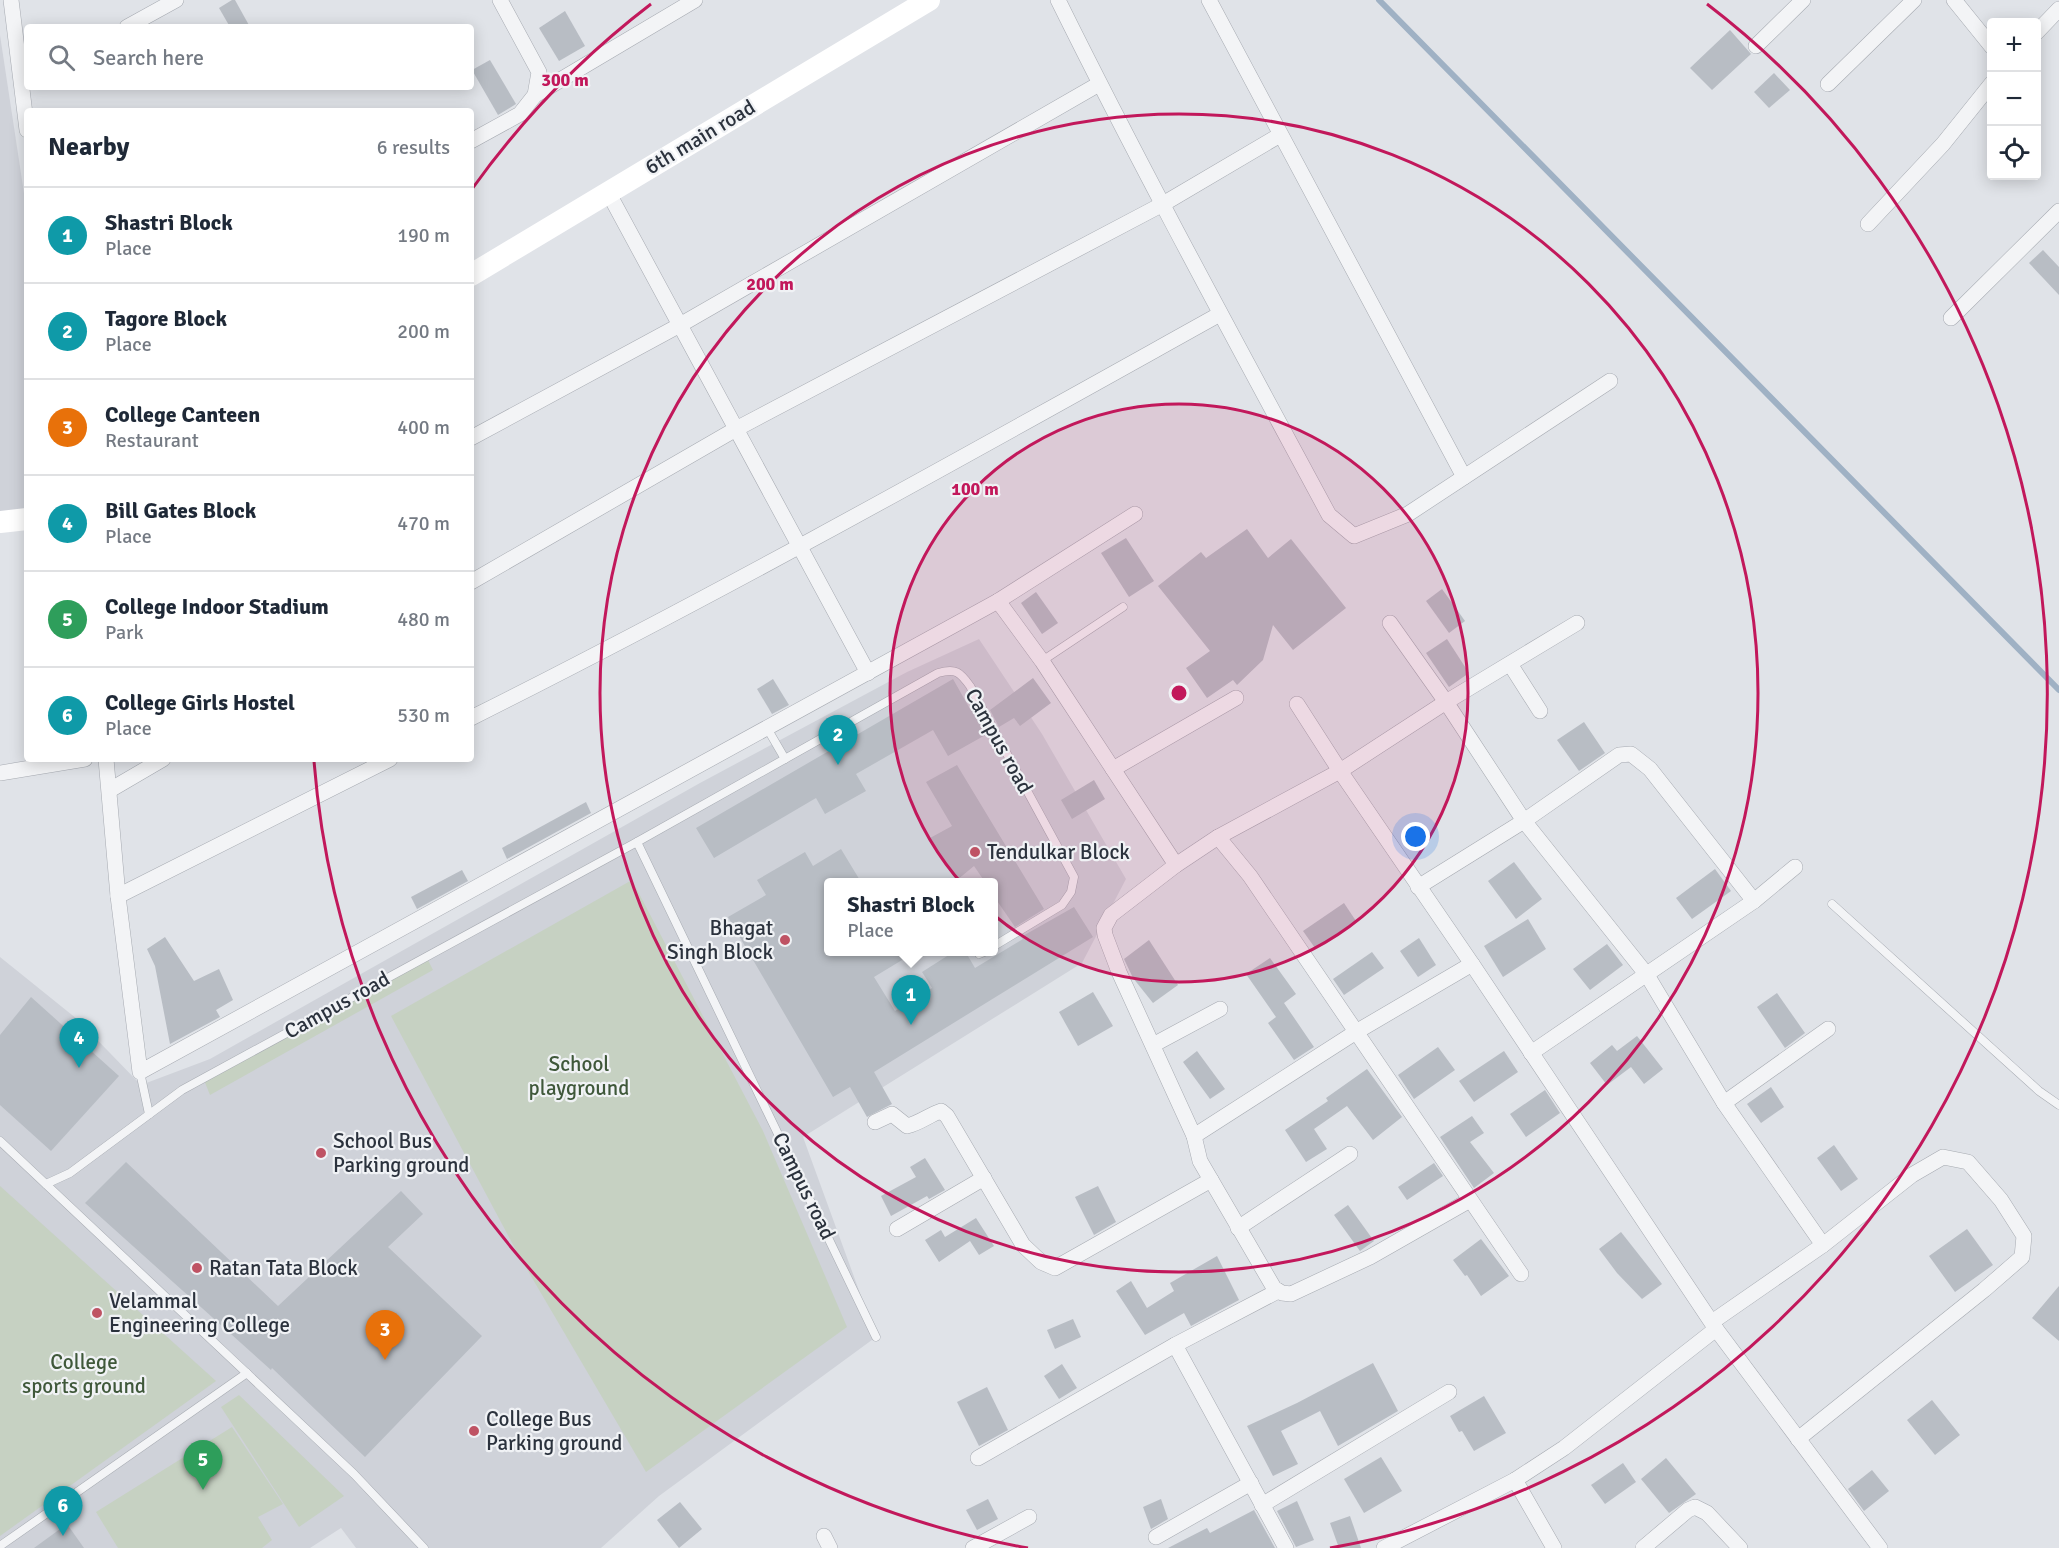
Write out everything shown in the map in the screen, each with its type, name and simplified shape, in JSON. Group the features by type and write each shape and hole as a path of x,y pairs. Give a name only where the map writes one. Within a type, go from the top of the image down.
{"street":[{"path":"10,0 24,83"},
{"path":"132,24 176,0"},
{"path":"500,0 539,72 535,94"},
{"path":"474,139 520,114 535,94 695,0"},
{"name":"6th main road","path":"474,273 929,0"},
{"path":"1058,0 1220,314 1329,515 1354,536 1408,514 1610,381"},
{"path":"1209,0 1464,477"},
{"path":"1756,46 1803,0"},
{"path":"1828,84 1914,0"},
{"path":"1954,0 1987,41"},
{"path":"2041,29 2059,9"},
{"path":"474,436 680,325 1100,84"},
{"path":"1868,224 1943,144 1987,89"},
{"path":"24,90 26,108"},
{"path":"474,580 736,429 1163,204 1280,135"},
{"path":"608,192 868,673"},
{"path":"1951,318 2059,211"},
{"path":"474,716 800,547 1220,314"},
{"path":"106,762 118,896 140,1072 998,601 1136,514"},
{"path":"0,522 24,519"},
{"path":"998,601 1042,661 1176,865"},
{"path":"1390,623 1446,702 1524,821 1647,975 1724,1103 1823,1245"},
{"path":"1470,1200 1370,1257 1292,1294 1278,1291 1262,1271 1200,1161 1194,1136 1119,972 1104,928 1111,915 1176,865 1218,837 1340,771 1446,702 1577,623"},
{"path":"1510,664 1540,711"},
{"path":"1113,769 1236,698"},
{"path":"1298,704 1340,771 1714,1325 1876,1546"},
{"path":"1418,886 1524,821 1619,755 1630,754 1650,769 1754,901"},
{"path":"0,773 67,762"},
{"path":"110,790 158,762"},
{"path":"118,896 384,762"},
{"path":"1218,837 1250,876 1521,1274"},
{"path":"1531,1053 1754,901 1795,867"},
{"path":"1194,1136 1356,1032 1472,964"},
{"path":"1153,1045 1220,1009"},
{"path":"1724,1103 1828,1029"},
{"path":"875,1122 892,1114 907,1126 917,1124 933,1113 941,1111 947,1116 1023,1245 1041,1262 1054,1268 1211,1180"},
{"path":"1238,1228 1350,1154"},
{"path":"1384,1548 1515,1480 1564,1448 1714,1325 1823,1245 1912,1175 1943,1157 1968,1162 2001,1200 2024,1236 2022,1257 1798,1439"},
{"path":"897,1229 984,1178"},
{"path":"978,1458 1175,1345 1278,1291"},
{"path":"1175,1345 1286,1548"},
{"path":"1262,1504 1449,1392"},
{"path":"1515,1480 1554,1548"},
{"path":"1156,1537 1251,1483"},
{"path":"1643,1548 1688,1510 1695,1507 1707,1513 1740,1548"},
{"path":"973,1548 1029,1517"}],"lane":[{"path":"1042,661 1123,607"},
{"name":"Campus road","path":"46,1184 70,1173 182,1090 637,842 939,673 949,670 961,674 970,686 1074,877 1071,892 1062,904 998,943"},
{"path":"767,728 785,759"},
{"name":"Campus road","path":"637,842 876,1337"},
{"path":"1832,904 2039,1091 2059,1105"},
{"path":"140,1072 149,1114"},
{"path":"0,1141 354,1474 424,1548"},
{"path":"0,1546 248,1373"}],"shaded area":[{"path":"0,35 24,193 24,524 0,527"},
{"path":"979,639 1042,734 1126,879 1082,963 803,1137 876,1337 659,1496 601,1548 356,1548 341,1528 310,1548 0,1548 0,957 77,1019 141,1085 210,1059 700,783 907,672"}],"green space":[{"name":"School playground","path":"632,880 763,1131 847,1327 646,1472 518,1254 391,1016"},
{"path":"426,956 433,970 210,1095 204,1080"},
{"name":"College sports ground","path":"0,1186 216,1381 0,1536"},
{"path":"239,1395 344,1496 299,1527 221,1407"},
{"path":"232,1427 283,1504 258,1517 272,1540 262,1548 118,1548 96,1512"}],"building":[{"path":"235,0 248,24 228,24 219,8"},
{"path":"565,11 585,46 559,61 539,28"},
{"path":"1730,30 1751,54 1712,90 1690,68"},
{"path":"490,60 516,104 498,115 474,73 474,69"},
{"path":"1774,73 1790,90 1769,108 1754,92"},
{"path":"2043,250 2059,267 2059,295 2029,263"},
{"path":"1247,529 1268,558 1291,539 1346,608 1293,650 1273,625 1263,660 1237,685 1233,680 1207,698 1186,668 1210,651 1158,586 1201,552 1206,558"},
{"path":"1126,538 1154,581 1129,597 1101,553"},
{"path":"1442,589 1465,621 1449,633 1426,601"},
{"path":"1036,592 1058,623 1042,634 1021,603"},
{"path":"1447,639 1469,673 1449,687 1426,653"},
{"path":"1033,678 1051,703 1020,726 1014,718 999,727 990,710"},
{"path":"773,679 789,705 772,714 757,689"},
{"path":"953,679 970,709 972,708 980,718 989,733 948,756 933,730 856,774 866,791 825,814 816,798 714,858 696,828"},
{"path":"1584,722 1605,753 1579,771 1557,740"},
{"name":"Tendulkar Block","path":"957,765 1044,909 1015,927 998,902 998,878 982,878 974,866 959,878 956,878 930,838 952,826 926,782"},
{"path":"1094,780 1105,799 1072,819 1061,800"},
{"path":"586,802 591,813 507,859 502,848"},
{"path":"841,849 859,878 824,878 824,956 909,956 874,977 895,1011 932,988 922,972 947,956 968,956 975,968 998,956 1023,939 1021,937 1074,907 1093,937 874,1072 892,1104 867,1117 850,1087 833,1097 728,917 766,895 757,880 805,852 813,866"},
{"path":"1514,862 1542,899 1516,919 1488,881"},
{"path":"1715,869 1731,891 1692,919 1676,898"},
{"path":"462,870 468,881 417,909 411,897"},
{"path":"1344,903 1356,921 1315,948 1303,931"},
{"path":"1528,919 1546,949 1503,977 1484,946"},
{"path":"165,937 194,981 219,969 233,1000 216,1010 220,1017 170,1044 155,966 147,949"},
{"path":"1419,938 1436,965 1418,977 1400,951"},
{"path":"1149,940 1178,985 1153,1003 1133,978 1124,959"},
{"path":"1607,944 1623,965 1590,990 1573,969"},
{"path":"1372,952 1384,968 1344,995 1333,979"},
{"path":"1270,958 1296,994 1284,1003 1314,1047 1294,1060 1268,1023 1276,1017 1246,974"},
{"path":"1093,992 1113,1026 1078,1046 1059,1012"},
{"path":"1777,993 1805,1033 1785,1048 1757,1007"},
{"path":"31,997 119,1076 51,1151 0,1105 0,1035"},
{"path":"1637,1036 1663,1069 1644,1084 1631,1067 1607,1085 1590,1063 1612,1045 1617,1051"},
{"path":"1438,1047 1455,1070 1414,1099 1398,1075"},
{"path":"1197,1051 1225,1089 1210,1099 1183,1062"},
{"path":"1504,1051 1518,1072 1474,1102 1459,1081"},
{"path":"1367,1069 1402,1117 1373,1140 1347,1106 1314,1129 1327,1149 1306,1162 1285,1130 1328,1101 1326,1098"},
{"path":"1771,1087 1784,1107 1761,1123 1747,1104"},
{"path":"1545,1090 1560,1113 1526,1137 1510,1114"},
{"path":"1472,1116 1484,1133 1470,1142 1494,1173 1474,1188 1440,1137"},
{"path":"1834,1145 1858,1179 1841,1191 1817,1158"},
{"path":"925,1158 945,1190 929,1199 927,1196 891,1216 881,1196 916,1177 910,1167"},
{"path":"126,1162 278,1306 401,1191 423,1214 388,1247 482,1336 365,1457 272,1368 271,1370 85,1203"},
{"path":"1434,1163 1443,1176 1407,1200 1398,1187"},
{"path":"1098,1186 1116,1222 1094,1235 1075,1197"},
{"path":"1348,1205 1374,1241 1360,1251 1334,1215"},
{"path":"976,1218 994,1246 979,1255 970,1241 939,1262 925,1240 941,1230 945,1237"},
{"path":"1967,1229 1993,1265 1955,1292 1929,1256"},
{"path":"1621,1232 1662,1284 1642,1299 1617,1273 1599,1249"},
{"path":"1481,1239 1509,1276 1481,1296 1467,1275 1465,1276 1453,1260"},
{"path":"1217,1256 1239,1300 1191,1326 1184,1313 1145,1335 1116,1291 1131,1281 1147,1308 1174,1291 1170,1283"},
{"path":"2059,1286 2059,1341 2032,1318"},
{"path":"1073,1319 1081,1337 1055,1349 1047,1330"},
{"path":"1373,1363 1398,1411 1338,1446 1320,1411 1281,1431 1298,1464 1273,1476 1247,1426"},
{"path":"1062,1364 1077,1388 1059,1399 1044,1376"},
{"path":"987,1387 1008,1430 979,1446 957,1402"},
{"path":"1484,1396 1506,1433 1474,1451 1450,1416"},
{"path":"1932,1400 1960,1435 1935,1455 1907,1420"},
{"path":"1381,1457 1402,1491 1364,1513 1344,1479"},
{"path":"1666,1458 1696,1494 1669,1513 1641,1479"},
{"path":"1623,1463 1636,1482 1605,1504 1591,1485"},
{"path":"1872,1470 1889,1491 1864,1511 1848,1489"},
{"path":"988,1499 998,1519 977,1530 966,1510"},
{"path":"1161,1499 1168,1519 1151,1529 1143,1507"},
{"path":"1297,1501 1314,1540 1296,1547 1277,1511"},
{"path":"680,1502 702,1529 679,1548 657,1520"},
{"path":"1254,1510 1275,1548 1168,1548 1207,1528 1210,1533"},
{"path":"1350,1516 1361,1548 1339,1548 1330,1523"},
{"path":"67,1524 84,1548 34,1548"}],"waterway":[{"path":"1379,0 2059,690"}],"place":[{"name":"Tagore Block","path":"838,765"},
{"name":"Tendulkar Block","path":"975,852"},
{"name":"Bhagat Singh Block","path":"785,940"},
{"name":"Shastri Block","path":"911,1025"},
{"name":"Bill Gates Block","path":"79,1068"},
{"name":"School Bus Parking ground","path":"321,1153"},
{"name":"Ratan Tata Block","path":"197,1268"},
{"name":"Velammal Engineering College","path":"97,1313"},
{"name":"College Canteen","path":"385,1360"},
{"name":"College Bus Parking ground","path":"474,1431"},
{"name":"College Indoor Stadium","path":"203,1490"},
{"name":"College Girls Hostel","path":"63,1536"}]}
